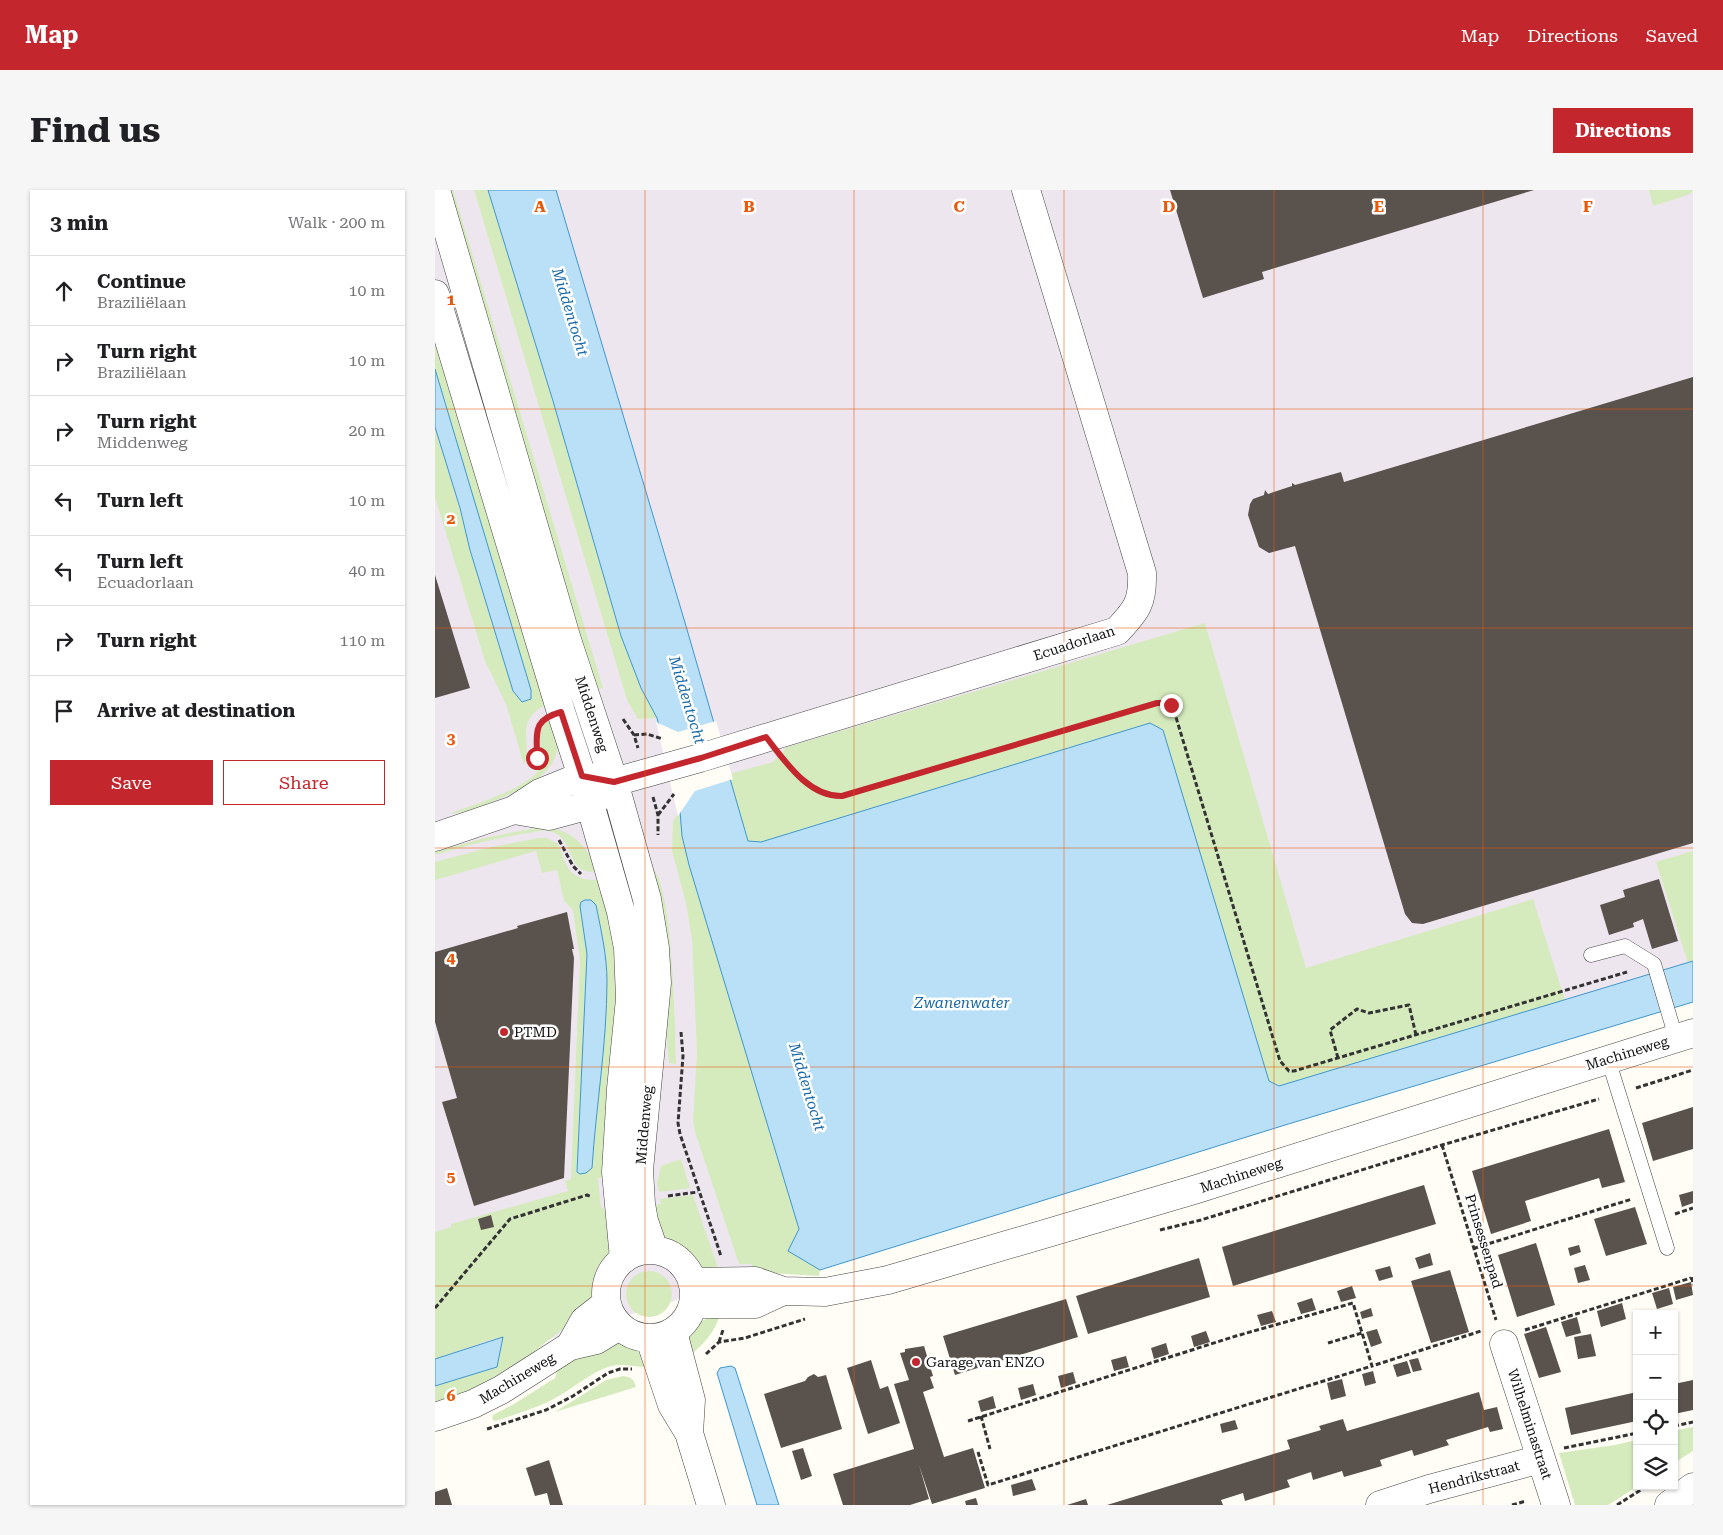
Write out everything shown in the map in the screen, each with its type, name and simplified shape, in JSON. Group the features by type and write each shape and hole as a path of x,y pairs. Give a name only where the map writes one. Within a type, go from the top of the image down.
{"street":[{"name":"Middenweg","path":"436,190 567,640 614,782 645,890 655,948 656,1000 639,1170 630,1205 624,1259"},
{"name":"Ecuadorlaan","path":"614,782 1117,631 1130,618 1139,605 1143,589 1143,573 1026,190"},
{"name":"Middenweg","path":"435,294 582,776 625,929 630,983 616,1172 630,1205 645,1221 654,1250"},
{"path":"436,833 514,810 540,793 582,776 614,782"},
{"path":"514,810 549,816 590,805 614,782"},
{"name":"Machineweg","path":"693,1293 755,1281 783,1291 825,1292 906,1275 1206,1186 1608,1059 1680,1030"},
{"path":"654,1250 672,1256 688,1272 693,1293 690,1314 683,1324 662,1335 638,1337 613,1314 606,1293 611,1274 624,1259 641,1251 654,1250"},
{"name":"Machineweg","path":"435,1417 473,1404 501,1390 569,1346 596,1340 613,1314"},
{"path":"662,1335 691,1400 689,1433 711,1505"},
{"name":"Wilhelminastraat","path":"1501,1336 1556,1505"},
{"name":"Hendrikstraat","path":"1380,1505 1539,1456"},
{"path":"1669,1505 1693,1487"}],"lane":[{"path":"1591,955 1625,946 1655,966 1680,1030"},
{"path":"1608,1059 1667,1248"}],"path":[{"path":"766,737 792,770 817,791 831,797 842,796 1157,703 1171,705 1280,1061 1289,1071 1294,1072 1655,966"},
{"path":"533,770 537,758 539,724 541,720 549,715 561,712"},
{"path":"634,736 647,734"},
{"path":"658,815 668,804"},
{"path":"556,838 561,842 573,866 580,873 598,876 610,872"},
{"path":"1338,1058 1330,1030 1357,1009 1369,1013 1409,1005 1417,1035"},
{"name":"Prinsessenpad","path":"1442,1145 1501,1336"},
{"path":"435,1308 510,1219 587,1195 630,1205 659,1197 698,1192"},
{"path":"1475,1248 1650,1194"},
{"path":"978,1452 988,1485 1372,1366 1501,1336 1692,1277 1693,1284"},
{"path":"968,1421 1236,1336 1353,1303 1372,1366"},
{"path":"1328,1343 1362,1332"},
{"path":"546,1410 573,1396 608,1373 620,1369 638,1370"},
{"path":"981,1416 990,1449"},
{"path":"1678,1425 1693,1422"},
{"path":"1539,1456 1633,1434"},
{"path":"1617,1505 1641,1490"}],"shaded area":[{"path":"435,190 1693,190 1693,991 435,1374"}],"green space":[{"path":"442,190 453,190 603,688 595,690"},
{"path":"474,190 488,190 553,401 621,636 641,688 657,718 638,719 627,700"},
{"path":"1649,190 1693,191 1688,195 1653,206"},
{"path":"435,311 547,704 530,718 527,725 527,747 524,765 506,704 485,661 435,497 435,427 513,691 531,699 531,690 435,369"},
{"path":"1205,623 1306,968 1533,899 1565,1000 1279,1086 1269,1081 1163,730 1150,723 761,842 748,841 729,774 773,762 787,747"},
{"path":"550,719 558,739 558,749 553,762 545,772 535,781 497,800 470,810 449,814 498,796 524,783 533,776 539,769 541,762 541,730"},
{"path":"680,811 682,836 799,1229 788,1251 820,1270 819,1276 753,1272 752,1264 739,1264 695,1132 693,1120 697,1053 692,940 686,903 672,851 673,821"},
{"path":"541,827 562,831 577,840 588,853 598,871 588,872 580,869 564,841 558,835 549,831 536,831 489,840 435,855 435,852 484,838"},
{"path":"546,838 557,843 567,866 578,877 587,880 603,879 622,959 604,1178 598,1178 601,1208 608,1211 611,1253 598,1275 591,1299 564,1328 531,1354 470,1392 435,1404 435,1386 497,1367 503,1338 490,1340 435,1359 435,1232 451,1227 451,1224 568,1191 565,1181 571,1179 580,960 573,910 564,901 557,870 542,873 536,851 435,880 435,862 491,847","holes":["596,905 604,948 607,979 605,1025 592,1168 577,1172 586,945"]},
{"path":"1693,851 1693,961 1688,963 1656,862"},
{"path":"650,866 658,877 669,926 674,991 676,1064 669,1063"},
{"path":"681,1159 690,1188 659,1192 657,1184 661,1166"},
{"path":"693,1195 718,1268 711,1272 699,1267 682,1250 666,1238 661,1231 652,1205 661,1204 660,1199"},
{"path":"654,1271 666,1277 671,1285 671,1303 666,1311 658,1316 644,1317 632,1311 627,1303 626,1289 632,1277 640,1272"},
{"path":"719,1317 712,1332 692,1354 688,1344 688,1336 693,1326 702,1321"},
{"path":"619,1342 637,1350 646,1367 615,1365 604,1368 550,1401 495,1421 492,1419 493,1415 555,1378 558,1367"},
{"path":"623,1376 632,1379 636,1387 555,1412 606,1380"},
{"path":"1693,1427 1693,1451 1678,1460 1678,1445 1678,1430"},
{"path":"1633,1441 1633,1489 1608,1505 1575,1505 1559,1453"}],"water":[{"name":"Zwanenwater","path":"488,190 556,190 748,841 761,842 1150,723 1163,730 1269,1081 1279,1086 1693,961 1693,1002 1285,1125 820,1270 788,1251 799,1229 689,865 682,836 680,811 657,718 641,688 621,636 553,401"},
{"path":"435,369 531,690 531,699 522,702 513,691 435,427"},
{"path":"591,900 596,905 602,933 607,972 607,1004 592,1168 586,1173 580,1174 577,1172 587,954 580,906 581,902"},
{"path":"503,1337 497,1367 435,1386 435,1359"},
{"path":"731,1366 735,1368 779,1505 757,1505 717,1373 720,1368"}],"pier":[{"path":"716,721 733,779 695,791 678,816 656,722 678,732"}],"building":[{"path":"1170,190 1534,190 1262,272 1264,279 1203,298"},
{"path":"1693,377 1693,843 1423,924 1412,923 1405,914 1295,546 1269,553 1259,547 1248,515 1250,504 1253,499 1264,495 1265,490 1268,494 1292,486 1292,483 1295,485 1341,472 1344,482"},
{"path":"435,575 470,688 435,698"},
{"path":"1659,879 1678,941 1652,949 1643,919 1633,923 1634,927 1609,935 1600,905 1625,897 1623,890"},
{"path":"567,912 574,958 564,1178 474,1206 442,1102 457,1098 435,1022 435,952"},
{"path":"1693,1107 1693,1149 1653,1161 1642,1123"},
{"path":"1609,1129 1625,1182 1602,1188 1599,1178 1525,1201 1531,1221 1491,1234 1472,1171"},
{"path":"1424,1185 1436,1224 1233,1286 1222,1247"},
{"path":"1693,1191 1693,1203 1682,1207 1679,1195"},
{"path":"1635,1207 1647,1244 1606,1256 1594,1219"},
{"path":"491,1215 494,1227 481,1230 478,1219"},
{"path":"1536,1243 1555,1305 1517,1317 1498,1255"},
{"path":"1579,1245 1581,1252 1570,1256 1568,1248"},
{"path":"1430,1253 1433,1265 1419,1269 1415,1258"},
{"path":"1199,1258 1210,1297 1088,1334 1076,1296"},
{"path":"1585,1265 1590,1280 1578,1283 1574,1268"},
{"path":"1390,1266 1393,1277 1379,1281 1375,1270"},
{"path":"1450,1270 1469,1332 1431,1343 1411,1281"},
{"path":"1691,1282 1693,1295 1676,1300 1673,1287"},
{"path":"1352,1286 1356,1298 1341,1302 1337,1291"},
{"path":"1669,1288 1673,1304 1657,1309 1652,1293"},
{"path":"1312,1298 1316,1310 1301,1314 1297,1303"},
{"path":"1066,1299 1078,1337 955,1375 943,1336"},
{"path":"1622,1303 1626,1319 1601,1327 1597,1311"},
{"path":"1371,1308 1373,1316 1362,1319 1360,1312"},
{"path":"1272,1311 1276,1322 1261,1326 1257,1315"},
{"path":"1577,1317 1581,1333 1566,1337 1561,1322"},
{"path":"1546,1327 1561,1372 1539,1378 1524,1334"},
{"path":"1377,1329 1382,1343 1371,1347 1366,1332"},
{"path":"1206,1331 1210,1342 1194,1347 1191,1336"},
{"path":"1591,1334 1596,1356 1578,1359 1574,1337"},
{"path":"1166,1343 1169,1354 1154,1359 1151,1348"},
{"path":"924,1346 933,1376 930,1377 934,1388 923,1392 944,1457 973,1448 985,1488 932,1504 919,1465 929,1499 910,1505 843,1505 833,1474 914,1449 894,1384 909,1380 900,1353 905,1352 905,1349"},
{"path":"1126,1356 1129,1367 1114,1371 1111,1360"},
{"path":"1418,1358 1422,1370 1413,1372 1409,1360"},
{"path":"871,1360 880,1389 888,1386 900,1423 868,1434 847,1368"},
{"path":"1407,1361 1411,1373 1397,1377 1393,1365"},
{"path":"1373,1371 1376,1383 1365,1386 1362,1374"},
{"path":"1073,1372 1076,1383 1061,1388 1058,1376"},
{"path":"814,1374 818,1377 826,1375 842,1429 781,1448 764,1394 805,1381"},
{"path":"1342,1379 1346,1396 1331,1400 1327,1383"},
{"path":"1693,1380 1693,1410 1678,1413 1678,1383"},
{"path":"1033,1384 1036,1395 1021,1400 1018,1388"},
{"path":"1479,1392 1484,1410 1497,1407 1503,1429 1490,1432 1488,1427 1446,1440 1449,1445 1414,1456 1412,1450 1380,1460 1382,1466 1344,1477 1342,1471 1313,1480 1311,1472 1287,1480 1290,1487 1245,1501 1243,1493 1221,1500 1223,1505 1107,1505 1290,1449 1287,1440 1321,1430 1319,1426 1343,1419 1347,1431"},
{"path":"1633,1393 1633,1422 1571,1435 1565,1408"},
{"path":"993,1396 996,1408 981,1412 978,1401"},
{"path":"1235,1420 1238,1429 1222,1433 1220,1424"},
{"path":"803,1448 812,1476 801,1480 792,1451"},
{"path":"549,1460 563,1505 550,1505 547,1493 535,1496 526,1468"},
{"path":"1032,1479 1036,1490 1013,1496 1011,1485"},
{"path":"447,1488 452,1505 435,1505 435,1492"},
{"path":"976,1498 978,1505 966,1505 965,1501"},
{"path":"1086,1499 1088,1505 1067,1505"}],"place":[{"name":"PTMD","path":"504,1032"},
{"name":"Garage van ENZO","path":"916,1362"}],"route":[{"path":"537,758 537,728 541,720 549,715 561,712 582,776 614,782 701,758 766,737 792,770 817,791 831,797 842,796 1157,703 1171,705"}],"water label":[{"name":"Middentocht","path":"570,312"},
{"name":"Middentocht","path":"687,700"},
{"name":"Middentocht","path":"807,1087"}]}
